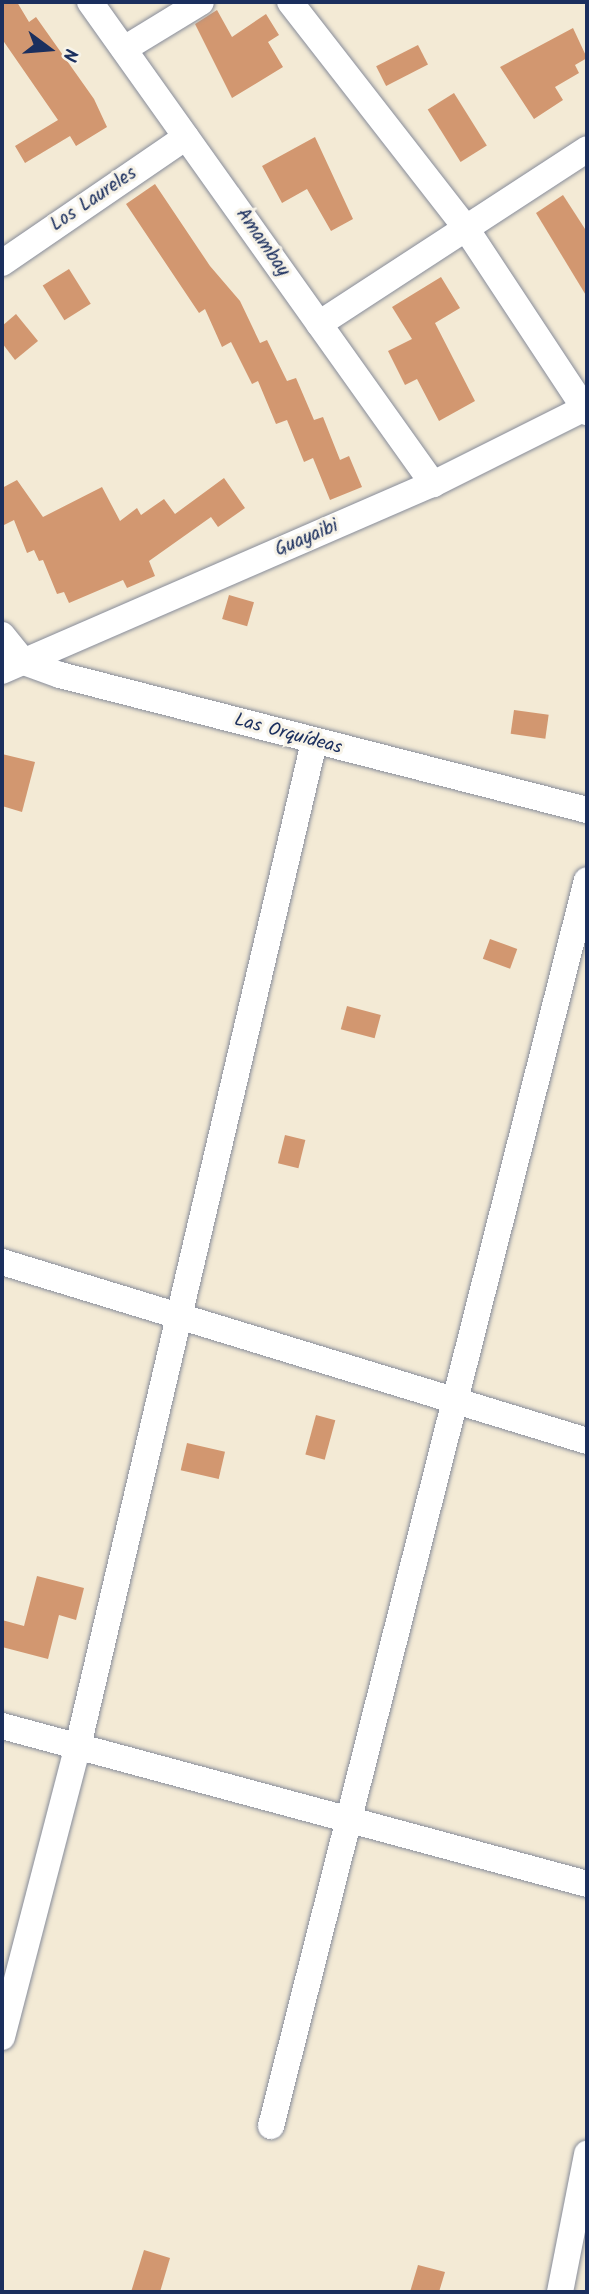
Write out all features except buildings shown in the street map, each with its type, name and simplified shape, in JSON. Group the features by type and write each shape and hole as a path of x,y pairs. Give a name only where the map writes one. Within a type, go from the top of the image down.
{"street":[{"name":"Amambay","path":"90,2 433,484"},
{"path":"124,49 201,2"},
{"path":"290,2 465,227 586,410"},
{"name":"Los Laureles","path":"2,263 186,137"},
{"path":"320,324 587,149"},
{"name":"Guayaibi","path":"13,666 433,484 586,410"},
{"path":"2,635 13,666"},
{"name":"Las Orquídeas","path":"13,666 587,810"},
{"path":"2,2037 78,1746 314,742"},
{"path":"271,2126 587,880"},
{"path":"2,1262 587,1441"},
{"path":"2,1726 587,1884"},
{"path":"560,2292 587,2154"}]}
